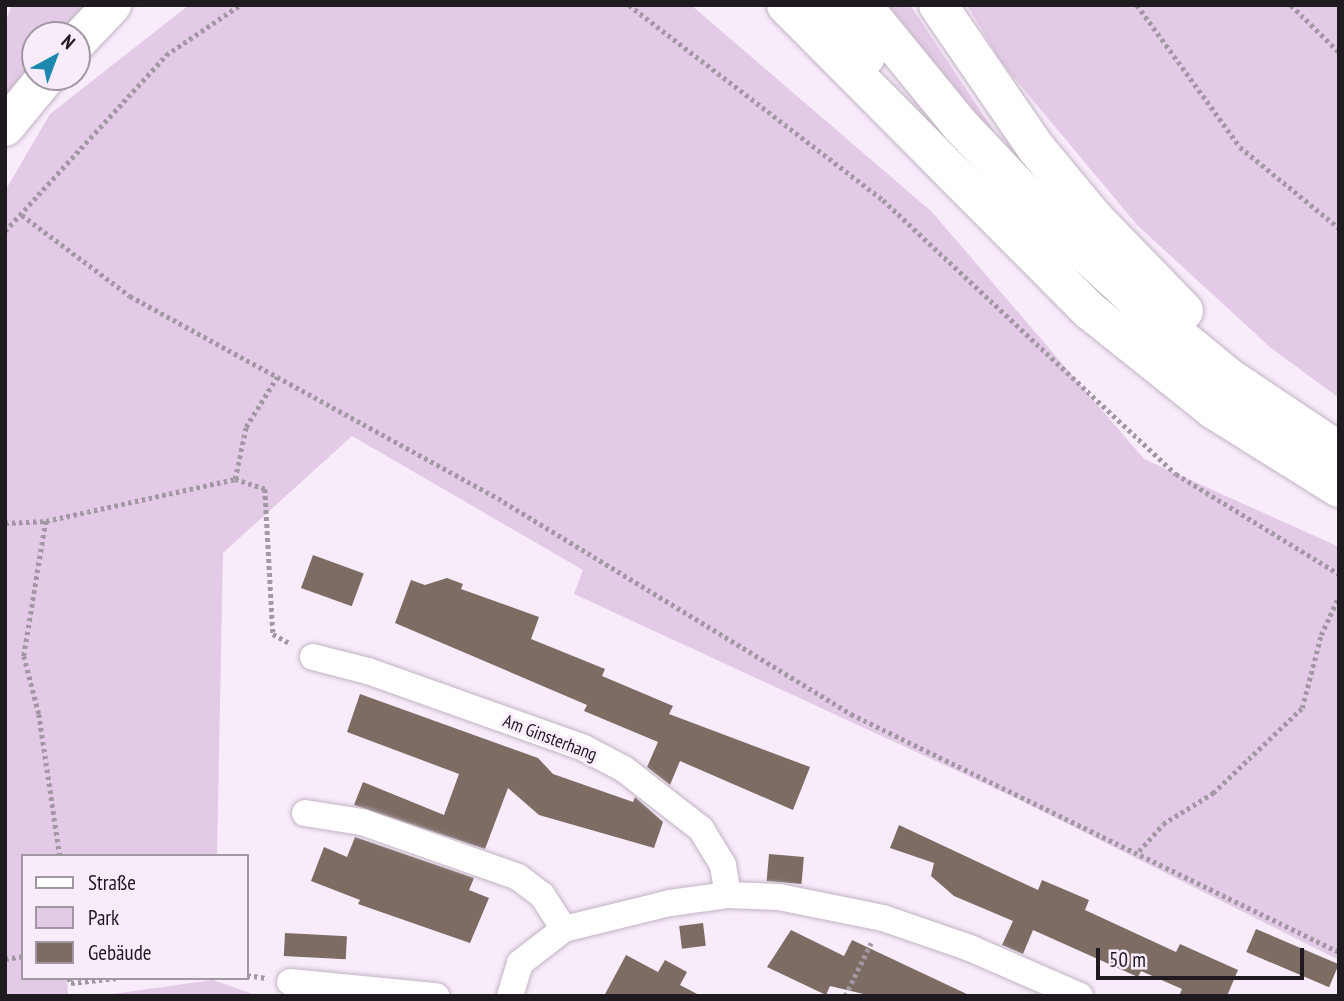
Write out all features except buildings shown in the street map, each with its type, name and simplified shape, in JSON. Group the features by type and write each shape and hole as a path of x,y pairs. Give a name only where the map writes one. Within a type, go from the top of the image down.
{"highway":[{"path":"91,27 112,5"},
{"path":"786,5 1081,302 1151,363 1214,410 1339,488"},
{"path":"828,5 978,199"},
{"path":"862,5 960,125 1049,219 1146,309 1227,376 1339,451"},
{"path":"938,5 1037,148 1096,219 1226,351 1339,440"},
{"path":"5,127 35,91"}],"street":[{"name":"Am Ginsterhang","path":"313,657 368,671 583,748 624,769 701,829 723,865 728,895"},
{"path":"305,813 362,822 518,877 541,895 564,929"},
{"path":"510,996 520,963 564,929 670,902 728,895 779,897 883,918 970,948 1080,996"},
{"path":"290,982 436,996"}],"path":[{"path":"5,231 166,55 240,5"},
{"path":"629,5 883,200 1176,474 1339,574"},
{"path":"1137,5 1240,147 1339,228"},
{"path":"1291,5 1339,52"},
{"path":"22,215 130,296 504,502 851,714 1139,851 1308,941 1339,952"},
{"path":"235,479 246,427 277,377"},
{"path":"5,523 46,521 235,479 265,489 273,634 313,657"},
{"path":"46,521 24,656 39,715 60,854"},
{"path":"1139,851 1163,824 1213,793 1302,708 1321,635 1339,596"},
{"path":"845,996 883,918"},
{"path":"70,980 71,983 99,980"}],"green space":[{"path":"12,5 100,5 85,21 21,21 21,91 24,91 5,114 5,23"},
{"path":"189,5 691,5 932,212 1144,459 1339,547 1339,960 1018,799 574,594 583,570 352,436 223,553 217,854 21,854 21,980 67,980 68,996 5,996 5,191 50,114 79,91 91,91 91,82"},
{"path":"888,5 910,5 994,131 992,133"},
{"path":"967,5 1339,5 1339,398 1271,348 1137,225 1001,62"},
{"path":"213,980 258,996 113,996 113,994"}]}
